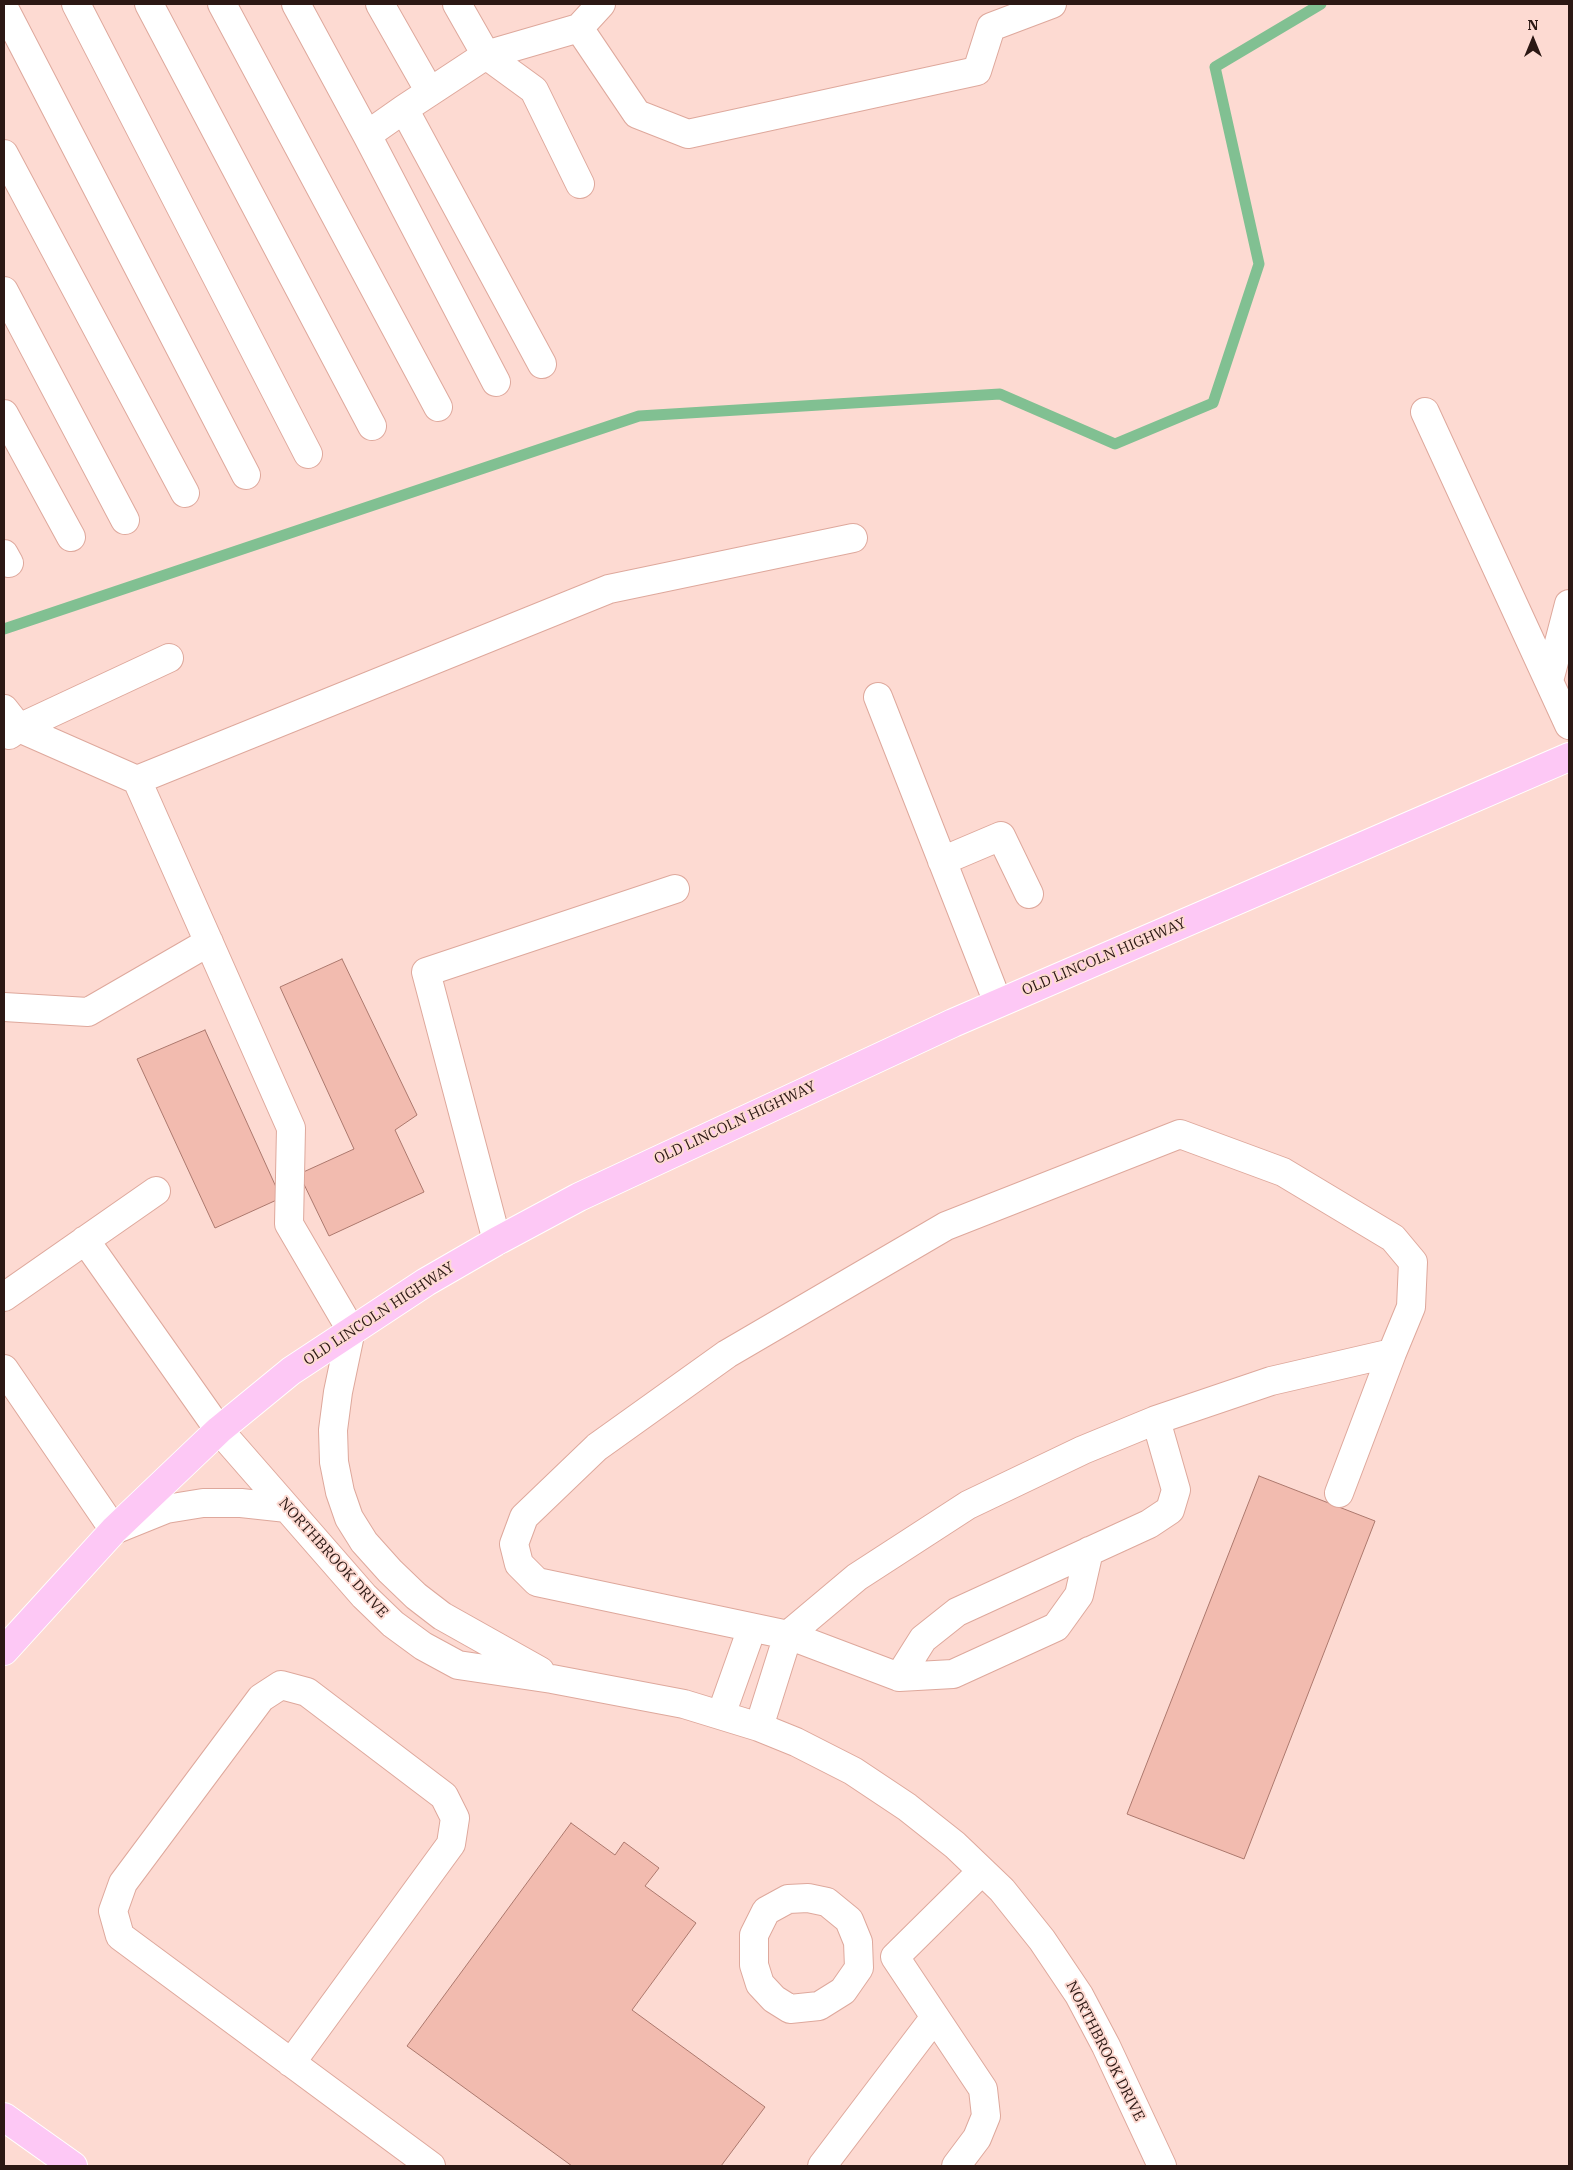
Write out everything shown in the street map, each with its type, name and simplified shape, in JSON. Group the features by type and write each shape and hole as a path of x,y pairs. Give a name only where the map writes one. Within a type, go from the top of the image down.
{"main road":[{"name":"OLD LINCOLN HIGHWAY","path":"9,1640 114,1530 219,1430 291,1371 426,1282 497,1241 579,1197 681,1148 998,1003 1569,757"},
{"path":"4,2117 73,2166"}],"lane":[{"path":"76,4 308,454"},
{"path":"149,4 372,426"},
{"path":"222,4 438,407"},
{"path":"296,4 496,382"},
{"path":"380,4 430,92"},
{"path":"457,4 486,55 534,90 580,184"},
{"path":"367,135 486,55 579,28 601,4"},
{"path":"579,28 637,114 688,134 977,72 991,27 1052,4"},
{"path":"4,8 246,474"},
{"path":"404,109 542,364"},
{"path":"4,154 185,494"},
{"path":"4,291 125,520"},
{"path":"1425,412 1569,725"},
{"path":"4,414 71,537"},
{"path":"138,780 609,589 853,538"},
{"path":"1549,681 1569,604"},
{"path":"9,726 169,658"},
{"path":"878,697 998,1003"},
{"path":"9,726 138,780 291,1128 289,1224 351,1330"},
{"path":"942,861 1001,836 1029,894"},
{"path":"497,1241 426,972 675,889"},
{"path":"4,1007 88,1012 209,942"},
{"path":"1089,1551 1079,1595 1056,1627 953,1674 898,1677 788,1635 537,1582 520,1564 514,1544 524,1517 597,1447 727,1354 946,1226 1180,1134 1283,1172 1393,1238 1413,1262 1411,1308 1392,1352 1339,1493"},
{"path":"4,1297 156,1190"},
{"name":"NORTHBROOK DRIVE","path":"85,1240 219,1430 364,1596 393,1624 423,1646 458,1665 552,1678 684,1704 759,1727 796,1742 853,1771 906,1806 955,1845 1002,1890 1042,1940 1079,1995 1106,2046 1162,2166"},
{"name":"NORTHBROOK DRIVE","path":"351,1330 338,1392 333,1430 334,1462 340,1492 349,1518 364,1542 416,1596 442,1616 552,1678"},
{"path":"759,1727 788,1635 857,1577 968,1505 1083,1450 1156,1420 1271,1381 1392,1352"},
{"path":"4,1369 114,1530 166,1509 203,1503 241,1503 287,1508"},
{"path":"898,1677 923,1639 957,1612 1149,1524 1170,1510 1176,1490 1156,1420"},
{"path":"721,1715 752,1628"},
{"path":"291,2063 451,1844 455,1818 444,1796 437,1790 307,1692 281,1685 261,1698 123,1883 113,1911 120,1936 291,2063 431,2166"},
{"path":"895,1957 982,1871"},
{"path":"858,1942 895,1957 983,2089 986,2116 977,2138 956,2166"},
{"path":"822,2166 935,2017"}],"building":[{"path":"342,959 417,1115 395,1130 424,1192 329,1236 299,1174 354,1149 280,987"},
{"path":"205,1030 281,1198 215,1228 137,1059"},
{"path":"1259,1476 1375,1521 1244,1859 1127,1814"},
{"path":"571,1823 615,1855 624,1842 659,1868 645,1886 696,1923 632,2010 765,2107 721,2166 572,2166 407,2046"}],"waterway":[{"path":"4,629 639,416 1000,394 1115,444 1213,403 1259,264 1215,67 1321,4"}]}
